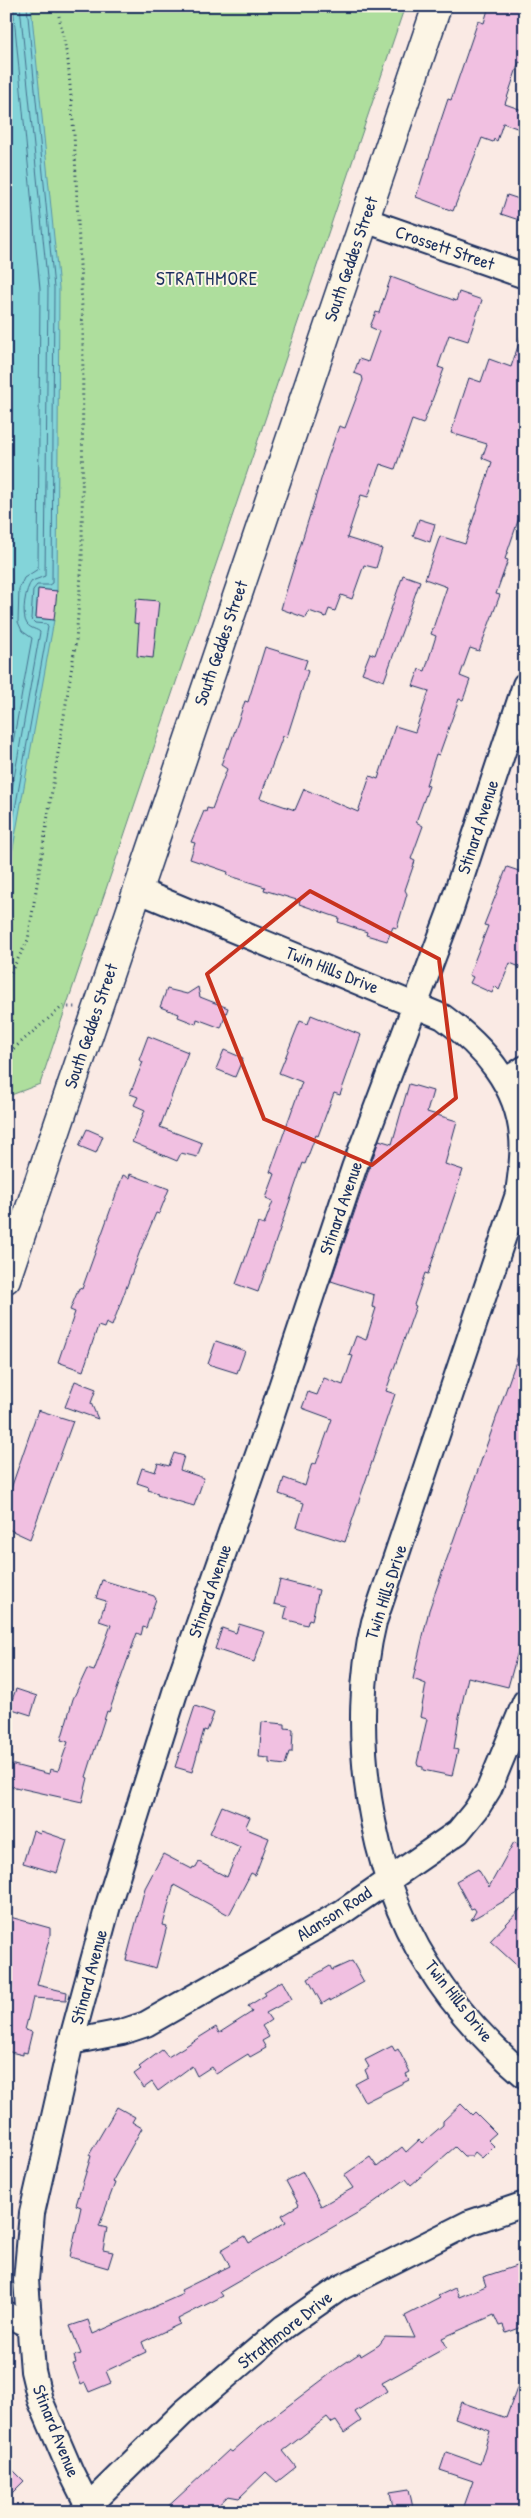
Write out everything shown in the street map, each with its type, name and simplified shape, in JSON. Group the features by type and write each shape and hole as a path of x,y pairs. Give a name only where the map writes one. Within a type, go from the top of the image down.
{"main road":[{"name":"South Geddes Street","path":"6,1279 437,6"}],"street":[{"name":"Crossett Street","path":"364,220 525,276"},
{"name":"Stinard Avenue","path":"87,2510 40,2400 33,2370 26,2280 32,2213 71,2042 109,1902 177,1686 268,1426 354,1168 450,912 525,686"},
{"name":"Twin Hills Drive","path":"137,890 416,1004 443,1017 468,1035 506,1081 513,1093 519,1114 522,1139 518,1194 374,1622 367,1652 363,1719 367,1790 388,1879 402,1914 428,1965 472,2024 525,2076"},
{"path":"506,1081 525,1068"},
{"name":"Alanson Road","path":"71,2042 122,2032 146,2024 341,1913 458,1832 476,1810 489,1789 525,1702"},
{"name":"Strathmore Drive","path":"87,2510 183,2413 284,2327 340,2288 469,2223 525,2204"},
{"path":"6,2314 28,2325"}],"path":[{"path":"6,981 28,940 76,641 82,561 83,320 74,134 68,61 57,6"},
{"path":"6,1055 62,1007 98,1005"}],"highlighted area":[{"path":"310,891 439,959 456,1098 372,1165 264,1119 207,974"}],"green space":[{"path":"6,6 405,6 40,1084 6,1097"}],"water":[{"path":"6,6 31,6 59,288 57,591 38,590 36,618 54,620 6,887"}],"building":[{"path":"489,6 525,6 525,64 519,62 505,104 525,111 525,131 503,123 497,141 494,139 493,142 482,138 453,211 416,197 448,99 451,100 478,21 484,23"},
{"path":"507,195 525,201 525,222 501,214"},
{"path":"391,277 456,301 459,292 482,300 468,341 449,335 438,367 444,369 423,424 412,420 395,469 380,464 368,497 361,495 347,538 382,549 376,568 364,565 352,599 341,595 335,611 329,609 326,617 309,611 306,618 281,609 339,426 345,428 363,380 362,376 354,373 359,359 368,362 379,331 370,327 376,312 379,313"},
{"path":"522,334 525,334 525,513 521,512 505,559 508,560 496,594 500,595 479,651 470,648 460,676 470,680 463,700 459,699 439,755 436,754 426,785 429,786 416,822 423,826 411,859 415,861 405,890 407,894 397,928 393,927 387,941 366,935 367,932 338,922 339,918 299,904 300,901 264,890 265,887 227,875 228,872 190,859 195,843 191,842 204,811 206,812 207,808 212,809 227,769 221,765 227,748 229,748 245,701 248,702 265,647 307,660 304,669 308,671 287,737 283,736 260,798 295,810 304,789 358,812 370,776 378,779 395,726 415,732 429,691 413,686 419,669 425,671 436,636 431,634 447,587 425,579 440,536 465,544 492,462 482,458 487,444 451,433 469,378 481,382 489,359 511,367"},
{"path":"419,519 435,524 430,542 413,536"},
{"path":"403,575 420,581 384,681 362,673 370,653 375,655"},
{"path":"38,589 57,591 54,620 36,618"},
{"path":"136,599 159,601 153,658 137,656 139,624 134,623"},
{"path":"507,867 525,873 525,969 510,963 499,990 495,986 492,993 470,983 473,977 469,975 488,926 484,925"},
{"path":"198,987 200,997 228,1008 221,1028 197,1019 196,1024 178,1017 179,1014 160,1007 167,989 187,994"},
{"path":"311,1015 361,1035 340,1095 334,1093 318,1136 316,1135 305,1164 303,1163 258,1292 236,1284 258,1223 264,1225 273,1201 266,1198 275,1174 270,1172 302,1082 279,1073 300,1021 308,1024"},
{"path":"148,1036 188,1052 160,1127 202,1143 197,1157 181,1153 177,1161 132,1142 145,1110 134,1105 138,1097 130,1094 143,1062 139,1060"},
{"path":"224,1050 243,1058 235,1077 216,1069"},
{"path":"409,1084 433,1091 427,1112 457,1121 445,1164 463,1170 428,1274 425,1273 414,1305 416,1306 386,1391 395,1394 345,1542 297,1527 304,1503 279,1494 284,1478 305,1486 312,1463 316,1464 332,1419 302,1408 308,1392 317,1395 324,1378 343,1385 353,1356 349,1355 356,1336 366,1340 376,1308 372,1307 374,1295 331,1281 379,1140 392,1144"},
{"path":"87,1129 103,1136 96,1153 79,1146"},
{"path":"130,1174 169,1189 159,1214 156,1213 140,1251 112,1326 106,1323 104,1328 98,1326 83,1371 58,1362 75,1312 70,1310 79,1288 82,1289 123,1175 129,1178"},
{"path":"216,1341 245,1351 237,1373 208,1364"},
{"path":"522,1344 525,1344 525,1626 508,1687 468,1677 459,1717 454,1749 458,1750 452,1776 423,1770 423,1767 418,1766 417,1763 427,1719 420,1717 426,1684 413,1679 429,1610"},
{"path":"75,1381 96,1389 91,1403 98,1419 65,1407"},
{"path":"38,1410 73,1421 30,1539 6,1528 6,1503"},
{"path":"174,1453 184,1456 180,1470 204,1478 194,1506 157,1495 158,1493 148,1490 149,1487 137,1483 142,1468 155,1472 158,1463 169,1466"},
{"path":"102,1580 154,1596 156,1599 146,1628 143,1627 141,1635 137,1633 109,1712 107,1711 86,1777 88,1778 82,1802 6,1785 6,1763 49,1774 50,1769 58,1771 68,1742 61,1740 73,1699 87,1669 94,1671 111,1625 99,1621 106,1601 96,1598"},
{"path":"280,1580 319,1590 312,1620 309,1619 307,1625 284,1619 287,1607 274,1604"},
{"path":"239,1624 265,1632 254,1662 215,1649 222,1628 236,1633"},
{"path":"16,1689 37,1696 31,1715 9,1708"},
{"path":"195,1706 214,1713 207,1731 204,1730 192,1772 175,1767"},
{"path":"262,1722 285,1724 285,1728 293,1729 292,1752 289,1752 285,1765 269,1763 269,1758 259,1757"},
{"path":"222,1806 250,1817 246,1826 249,1830 269,1838 255,1875 251,1873 229,1915 174,1885 163,1925 167,1926 156,1968 126,1960 145,1888 163,1854 192,1869 193,1867 196,1868 199,1862 227,1877 240,1847 210,1833"},
{"path":"33,1831 40,1834 41,1831 67,1840 57,1873 23,1863"},
{"path":"514,1842 525,1848 525,1889 471,1920 476,1911 474,1908 471,1909 456,1881 478,1869 489,1887"},
{"path":"525,1904 525,1973 490,1941"},
{"path":"10,1917 50,1928 50,1936 37,1985 67,1992 66,2000 33,1998 25,2030 32,2032 27,2053 23,2052 23,2055 6,2051 6,1935"},
{"path":"352,1961 364,1982 322,2004 308,1979 330,1966 332,1970"},
{"path":"282,1981 292,1999 266,2013 271,2020 262,2026 269,2037 262,2041 266,2048 250,2057 248,2054 216,2074 211,2067 197,2076 192,2066 158,2091 152,2082 144,2088 134,2074 141,2069 139,2067 162,2050 168,2057 216,2027 219,2033 252,2012 248,2006 266,1995 264,1992"},
{"path":"392,2046 395,2051 398,2049 410,2072 406,2074 409,2080 365,2102 355,2084 368,2077 365,2070 369,2067 365,2060"},
{"path":"461,2104 472,2115 475,2112 496,2133 488,2140 494,2146 482,2158 475,2152 472,2156 464,2156 455,2147 411,2185 406,2179 366,2208 220,2292 223,2296 178,2319 180,2324 142,2342 146,2352 106,2371 111,2383 89,2392 85,2383 81,2385 73,2364 76,2363 74,2356 81,2354 70,2326 88,2320 93,2334 183,2294 181,2290 230,2266 221,2250 245,2236 249,2243 286,2222 282,2215 299,2205 286,2181 303,2172 321,2206 353,2188 344,2175 370,2157 377,2167 402,2147 406,2152 419,2140 422,2143 443,2125 443,2121"},
{"path":"117,2107 135,2117 132,2122 142,2128 112,2182 115,2183 99,2226 107,2228 103,2250 113,2252 108,2268 70,2257 81,2207 76,2205 91,2156 89,2155"},
{"path":"525,2263 525,2326 506,2333 503,2325 499,2326 494,2315 442,2338 447,2347 382,2383 387,2391 355,2412 361,2421 344,2433 336,2421 332,2423 327,2417 283,2451 296,2467 277,2482 266,2472 239,2498 228,2496 211,2512 162,2512 229,2450 232,2452 260,2427 342,2365 360,2353 361,2356 379,2345 385,2337 415,2338 405,2316 455,2288 459,2297 486,2286 483,2277"},
{"path":"523,2372 525,2496 520,2512 462,2512 473,2481 440,2470 446,2452 480,2464 490,2431 455,2418 461,2402 506,2418"},
{"path":"6,2463 24,2481 6,2499"},
{"path":"409,2489 413,2508 394,2512 390,2492"}],"district":[{"name":"STRATHMORE","path":"207,278"}]}
